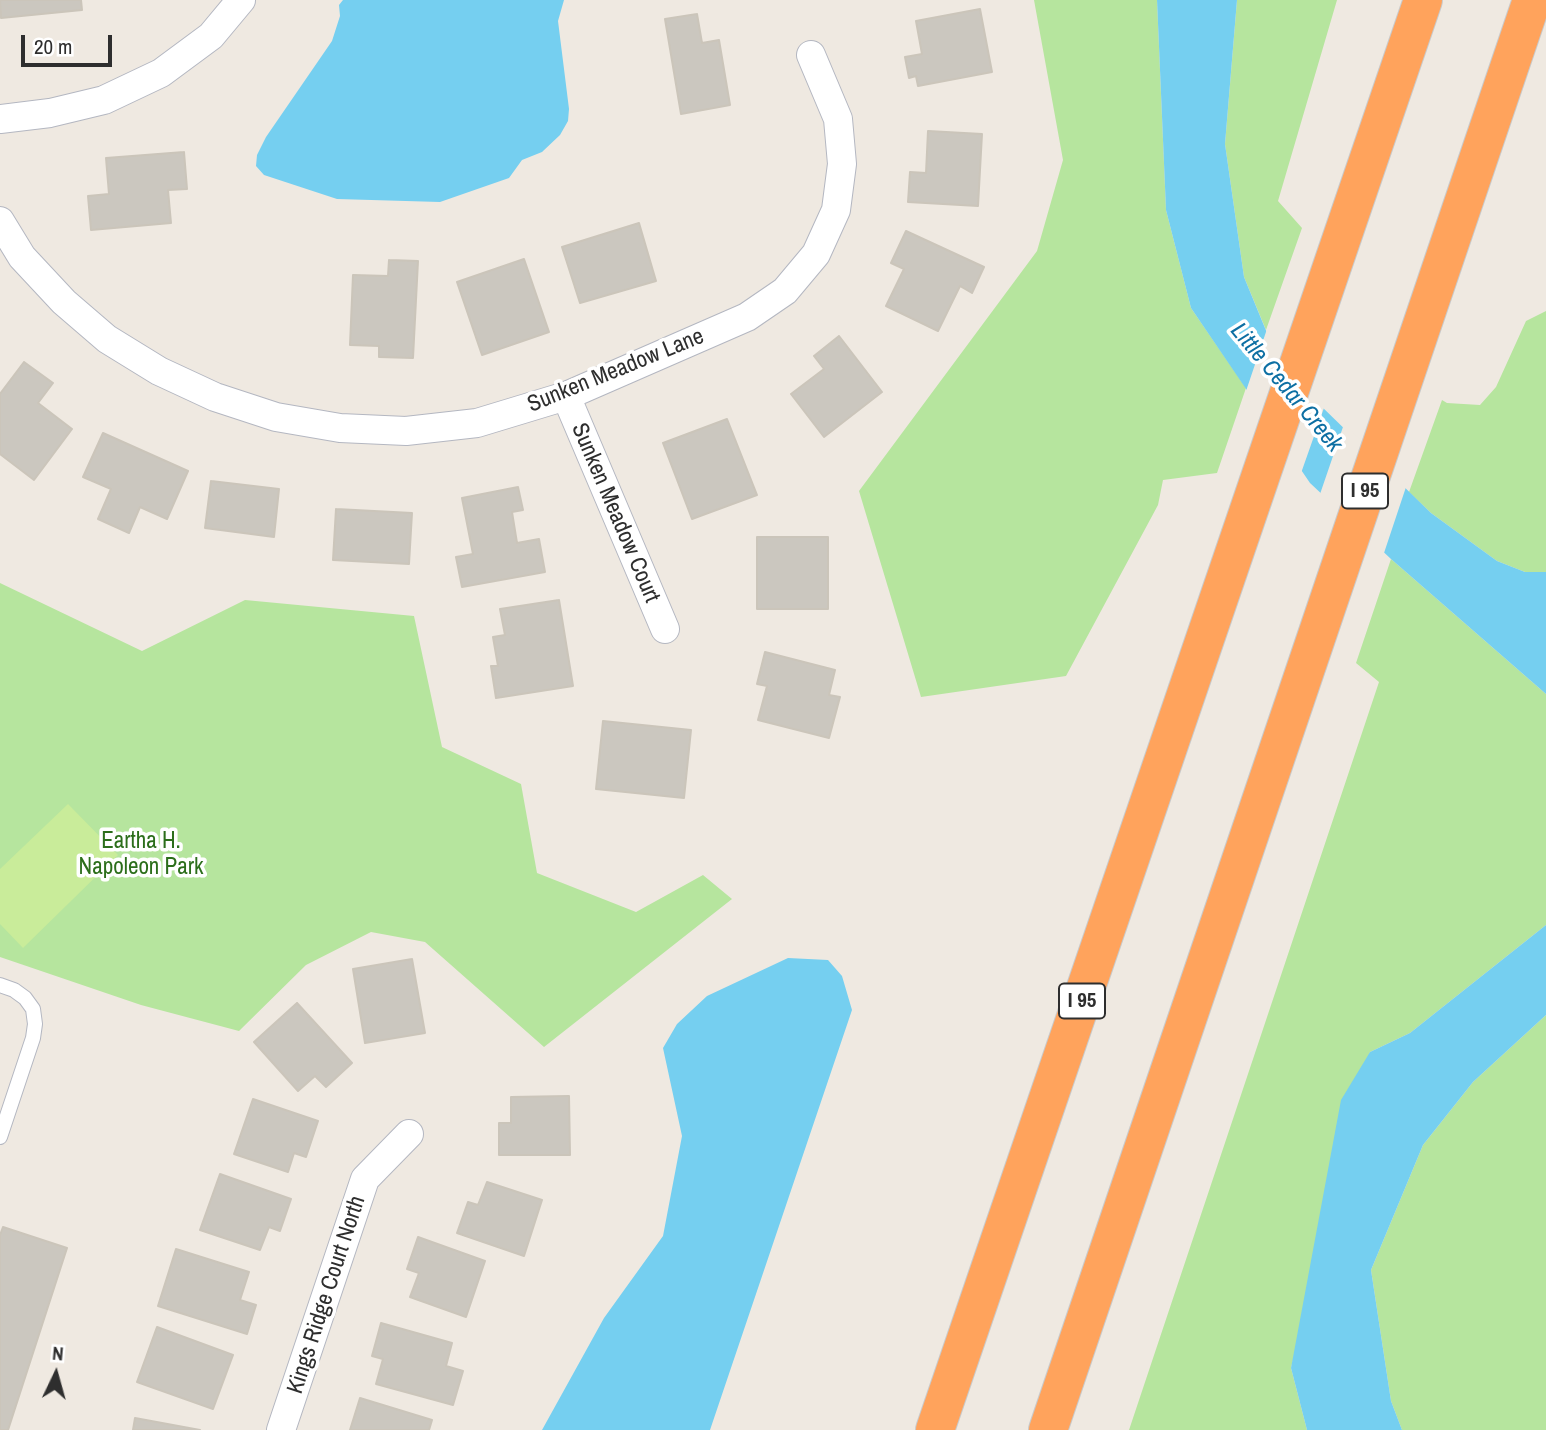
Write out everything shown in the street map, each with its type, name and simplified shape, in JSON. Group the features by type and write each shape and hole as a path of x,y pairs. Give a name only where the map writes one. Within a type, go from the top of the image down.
{"highway":[{"name":"I 95","path":"935,1430 1423,0"},
{"name":"I 95","path":"1048,1430 1532,0"}],"street":[{"path":"0,119 50,113 104,100 161,73 211,36 241,0"},
{"name":"Sunken Meadow Lane","path":"0,221 22,257 64,302 107,339 159,371 215,397 276,417 340,428 406,431 477,423 566,396 747,317 785,291 816,254 836,210 842,164 838,119 811,55"},
{"name":"Sunken Meadow Court","path":"566,396 665,629"},
{"name":"Kings Ridge Court North","path":"281,1430 365,1179 409,1134"}],"lane":[{"path":"0,985 25,998 33,1009 35,1024 33,1038 0,1137"}],"green space":[{"path":"1034,0 1157,0 1166,210 1191,308 1246,388 1217,473 1163,480 1158,505 1066,676 921,697 859,491 1037,251 1063,160"},
{"path":"1237,0 1337,0 1278,201 1302,228 1266,330 1244,277 1225,144"},
{"path":"1546,311 1546,572 1525,572 1497,561 1431,513 1409,492 1442,400 1447,403 1480,405 1496,387 1526,321"},
{"path":"1391,559 1546,694 1546,925 1410,1033 1370,1052 1291,1368 1307,1430 1129,1430 1379,682 1356,663"},
{"name":"Eartha H. Napoleon Park","path":"0,583 142,651 245,600 414,616 442,747 521,784 537,873 636,912 703,875 732,899 544,1047 425,942 371,932 306,965 239,1031 141,1005 0,957"},
{"path":"68,804 118,855 23,948 0,924 0,869"},
{"path":"1546,1015 1546,1430 1402,1430 1391,1401 1371,1270 1423,1145 1473,1082"}],"water":[{"path":"343,0 564,0 558,21 569,109 568,121 560,135 542,152 522,160 509,178 440,202 337,199 264,175 256,166 257,155 266,137 332,41 340,16 339,5"},
{"name":"Little Cedar Creek","path":"1157,0 1237,0 1225,144 1244,277 1281,367 1431,513 1497,561 1525,572 1546,572 1546,694 1391,559 1310,483 1191,308 1166,210"},
{"path":"1546,925 1546,1015 1473,1082 1423,1145 1371,1270 1391,1401 1402,1430 1307,1430 1291,1368 1341,1100 1370,1052 1410,1033"},
{"path":"788,958 828,960 842,976 852,1010 710,1430 542,1430 604,1318 663,1236 682,1136 663,1048 677,1024 707,996"}],"pier":[{"path":"1268,326 1284,365 1325,405 1300,476 1245,394"},
{"path":"1344,424 1407,484 1383,556 1319,497"}],"building":[{"path":"0,0 81,0 82,10 1,18"},
{"path":"980,9 992,72 918,86 916,76 909,78 905,57 922,54 916,21"},
{"path":"697,14 702,43 719,40 730,105 681,114 665,19"},
{"path":"928,131 982,134 978,206 908,202 910,172 926,173"},
{"path":"184,152 187,189 168,190 171,223 91,230 88,196 109,194 106,158"},
{"path":"639,223 656,281 580,303 562,247"},
{"path":"906,231 984,267 972,293 960,286 938,331 886,306 904,269 891,263"},
{"path":"524,259 549,332 482,355 457,282"},
{"path":"389,260 418,261 413,358 379,357 379,346 350,345 353,275 388,276"},
{"path":"839,336 882,392 824,437 791,394 824,369 814,356"},
{"path":"24,362 53,383 38,403 72,429 34,480 0,454 0,394"},
{"path":"727,419 757,495 692,519 663,443"},
{"path":"103,433 188,471 167,519 140,507 129,533 98,519 111,489 83,477"},
{"path":"211,481 279,489 274,537 205,528"},
{"path":"518,487 523,510 512,512 517,543 539,539 545,572 462,587 456,557 473,554 462,498"},
{"path":"336,509 412,513 409,564 333,560"},
{"path":"757,537 828,537 828,609 757,609"},
{"path":"559,600 573,686 496,698 491,666 498,666 493,637 505,635 500,609"},
{"path":"765,652 835,670 829,695 840,697 829,738 758,720 767,686 757,684"},
{"path":"603,721 691,730 684,798 596,789"},
{"path":"412,959 425,1033 365,1043 353,969"},
{"path":"297,1003 352,1063 326,1087 315,1076 298,1091 254,1042"},
{"path":"569,1096 570,1155 499,1155 499,1123 511,1123 511,1097"},
{"path":"253,1099 318,1121 306,1157 294,1153 288,1172 234,1154"},
{"path":"220,1174 291,1199 280,1231 269,1227 260,1250 200,1230"},
{"path":"487,1182 542,1200 524,1256 457,1233 468,1202 478,1205"},
{"path":"3,1227 67,1248 8,1430 0,1430 0,1235"},
{"path":"418,1237 485,1261 466,1317 410,1297 419,1273 407,1269"},
{"path":"176,1249 249,1272 240,1300 256,1305 247,1334 158,1306"},
{"path":"381,1323 452,1343 446,1366 463,1371 453,1405 376,1384 383,1359 372,1356"},
{"path":"157,1327 233,1355 213,1409 137,1382"},
{"path":"360,1398 432,1420 429,1430 350,1430"},
{"path":"135,1418 200,1430 133,1430"}]}
